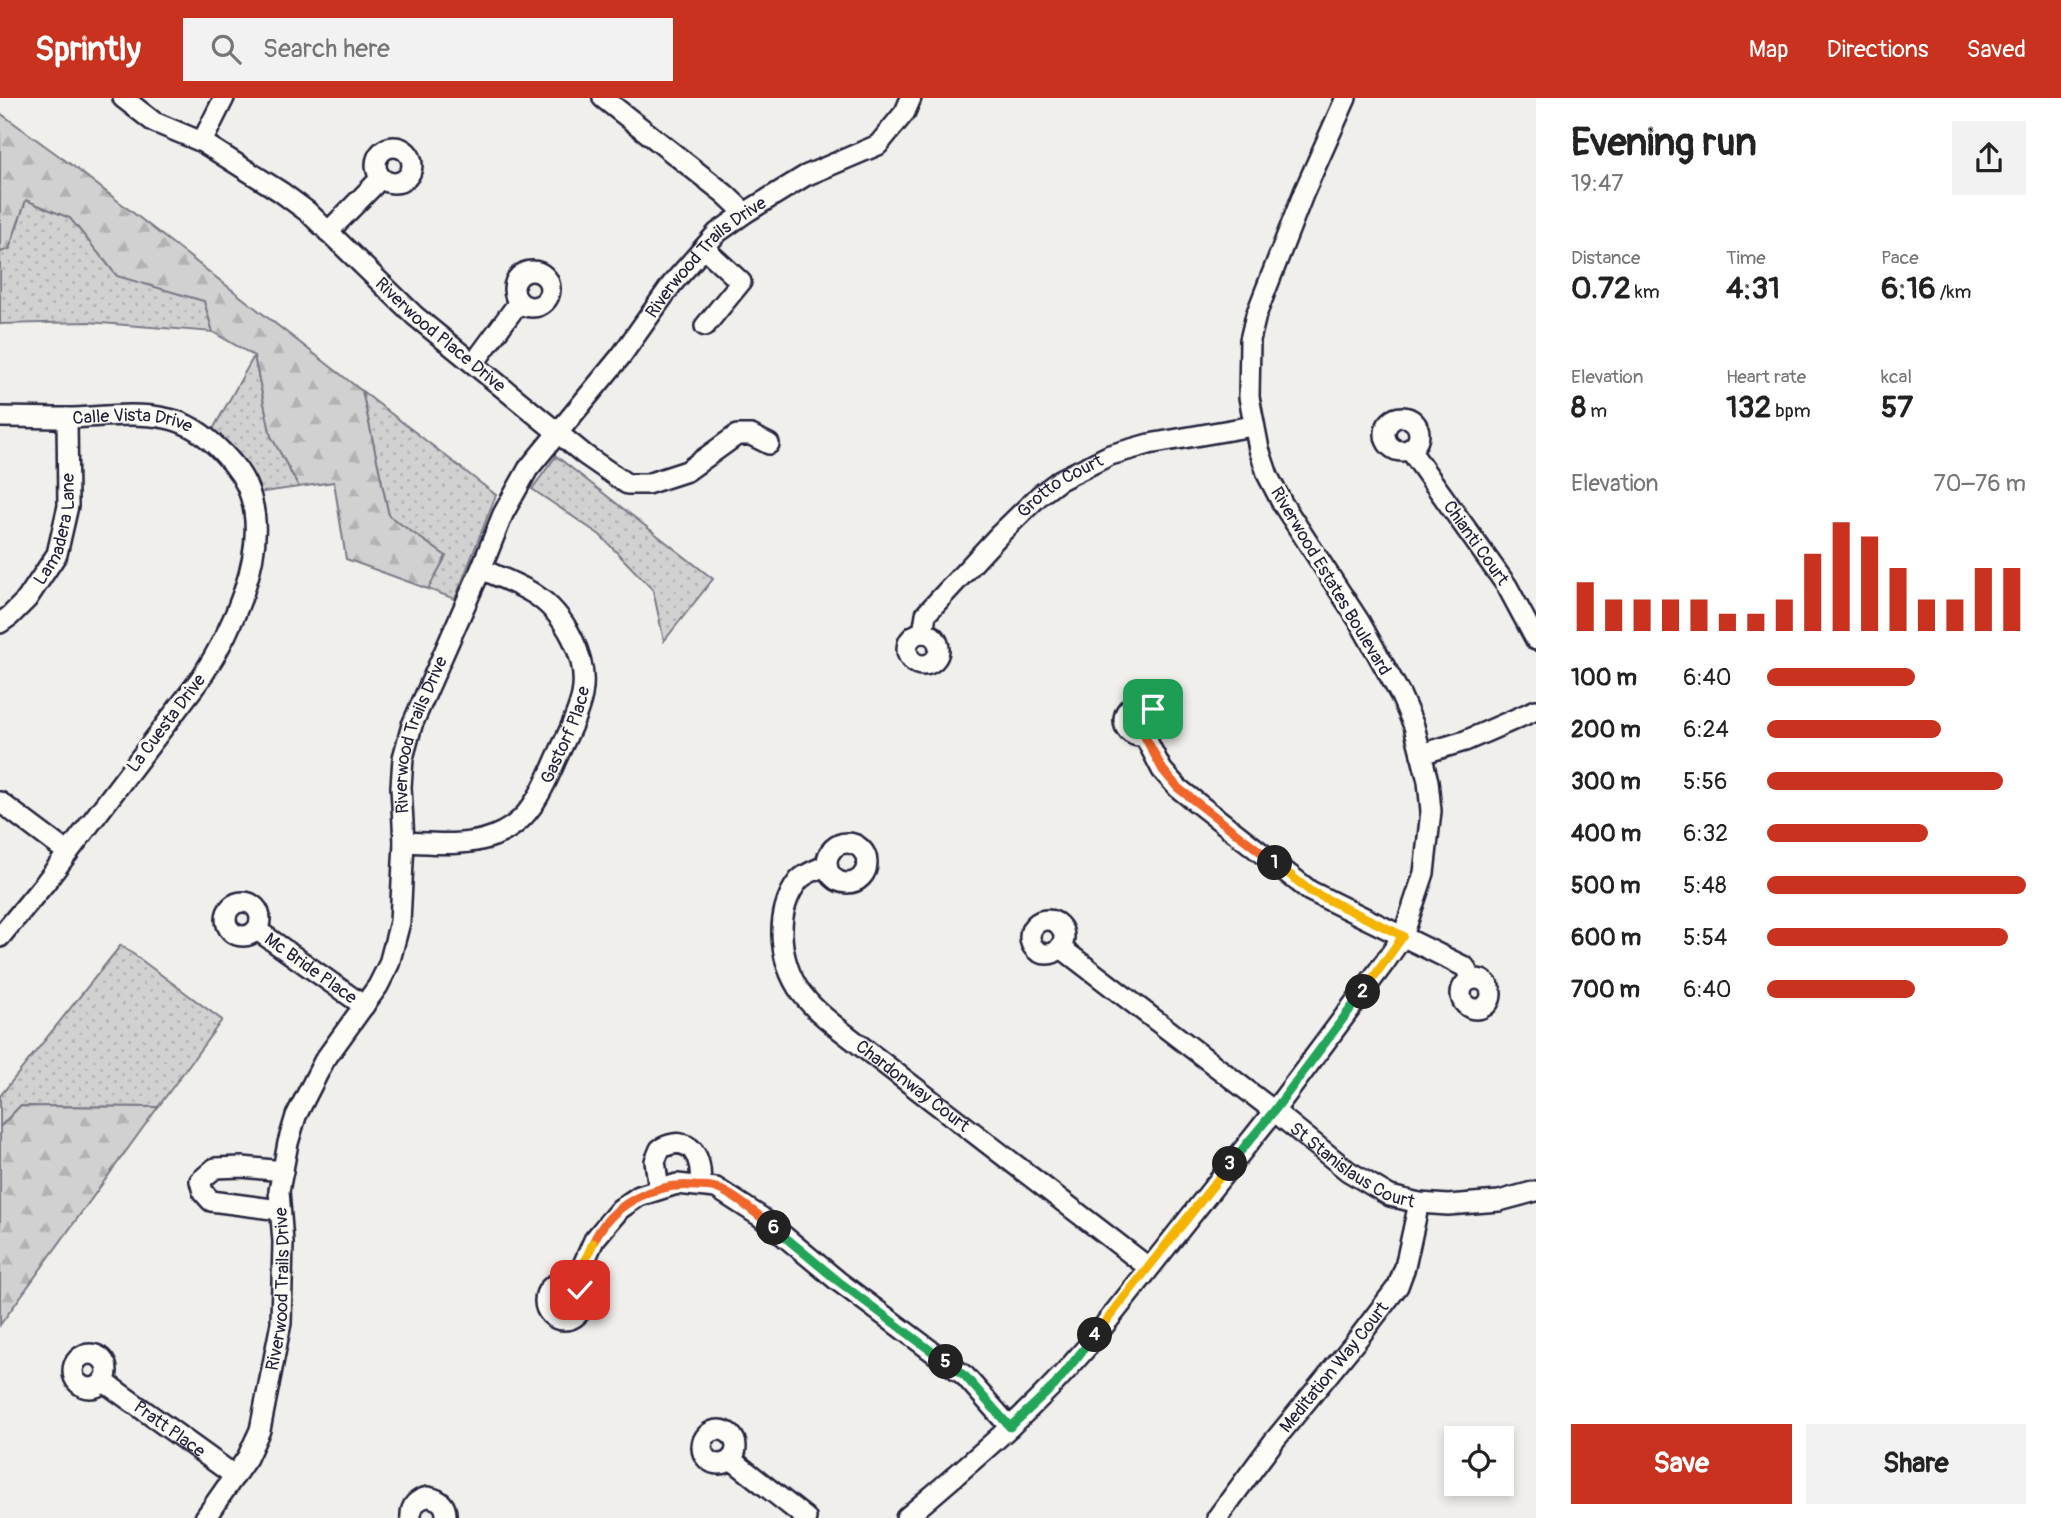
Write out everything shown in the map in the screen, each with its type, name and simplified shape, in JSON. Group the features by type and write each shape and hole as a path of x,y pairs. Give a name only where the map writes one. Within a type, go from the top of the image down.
{"street":[{"name":"Riverwood Place Drive","path":"123,98 154,122 202,142 308,212 415,316 559,434 627,484 647,484 687,471 737,435 751,435 769,444"},
{"path":"202,142 224,98"},
{"path":"603,98 716,186 745,213"},
{"name":"Riverwood Trails Drive","path":"205,1518 247,1458 260,1430 281,1322 283,1242 279,1191 296,1116 324,1061 364,1006 389,964 400,922 404,842 401,787 404,758 412,725 503,514 528,469 621,356 672,285 717,233 805,176 878,145 905,112 911,98"},
{"name":"Riverwood Estates Boulevard","path":"906,1518 1055,1385 1274,1111 1403,936 1424,873 1431,811 1415,726 1359,621 1282,503 1268,476 1253,426 1248,369 1250,340 1256,314 1304,192 1346,98"},
{"path":"328,232 381,178"},
{"path":"704,248 741,282 705,326"},
{"path":"474,363 519,302"},
{"name":"Calle Vista Drive","path":"0,416 67,418 142,414 168,418 191,426 211,440 242,478"},
{"name":"Lamadera Lane","path":"0,623 10,617 27,598 57,554 68,506 67,418"},
{"name":"Grotto Court","path":"923,633 926,614 1010,524 1059,480 1110,455 1149,444 1253,426"},
{"name":"Chianti Court","path":"1410,450 1507,586 1536,640"},
{"name":"La Cuesta Drive","path":"0,937 68,853 201,678 220,648 243,594 255,533 251,496 242,478"},
{"name":"Gastorf Place","path":"404,842 451,844 477,841 496,836 529,812 541,794 582,696 583,673 578,652 569,632 554,610 534,594 481,569"},
{"path":"1422,754 1465,741 1536,710"},
{"path":"1144,735 1163,770 1178,788 1310,891 1465,967 1471,979"},
{"path":"0,802 68,853"},
{"name":"Chardonway Court","path":"827,865 800,878 783,916 781,932 786,958 796,984 806,1000 839,1029 1148,1267"},
{"name":"Mc Bride Place","path":"257,930 364,1006"},
{"name":"St Stanislaus Court","path":"1060,947 1370,1186 1390,1196 1419,1203 1476,1203 1536,1191"},
{"path":"659,1189 655,1161 660,1149 672,1143 684,1143 693,1150 701,1172 700,1186"},
{"path":"280,1210 211,1201 203,1192 200,1181 215,1168 242,1167 283,1171"},
{"path":"574,1285 594,1240 605,1224 639,1196 677,1184 716,1188 761,1217 838,1281 965,1376 1010,1427"},
{"name":"Meditation Way Court","path":"1217,1518 1274,1441 1398,1286 1405,1267 1419,1203"},
{"name":"Pratt Place","path":"103,1381 235,1476"},
{"path":"731,1459 806,1518"},
{"path":"411,1518 411,1508 415,1502 428,1497 442,1502 446,1508 446,1518"}],"green space":[{"path":"0,113 73,166 362,391 389,516 446,556 428,589 346,559 334,482 299,487 271,436 254,356 213,332 204,301 117,276 70,218 26,200 9,249 0,252"},
{"path":"26,200 70,218 117,276 204,301 213,332 88,322 0,324 0,252 9,249"},
{"path":"254,356 271,436 299,487 257,493 239,454 212,431"},
{"path":"362,391 496,495 455,599 428,589 446,556 389,516"},
{"path":"556,456 713,579 664,641 653,590 600,535 532,489"},
{"path":"121,945 222,1020 158,1107 20,1106 0,1127 0,1096"},
{"path":"20,1106 158,1107 0,1325 0,1127"}],"route":[{"path":"580,1290 574,1285 594,1240 620,1209 639,1196 677,1184 716,1188 761,1217 838,1281 965,1376 1010,1427 1055,1385 1274,1111 1403,936 1310,891 1178,788 1163,770 1144,735 1154,728 1156,715 1153,709"}]}
